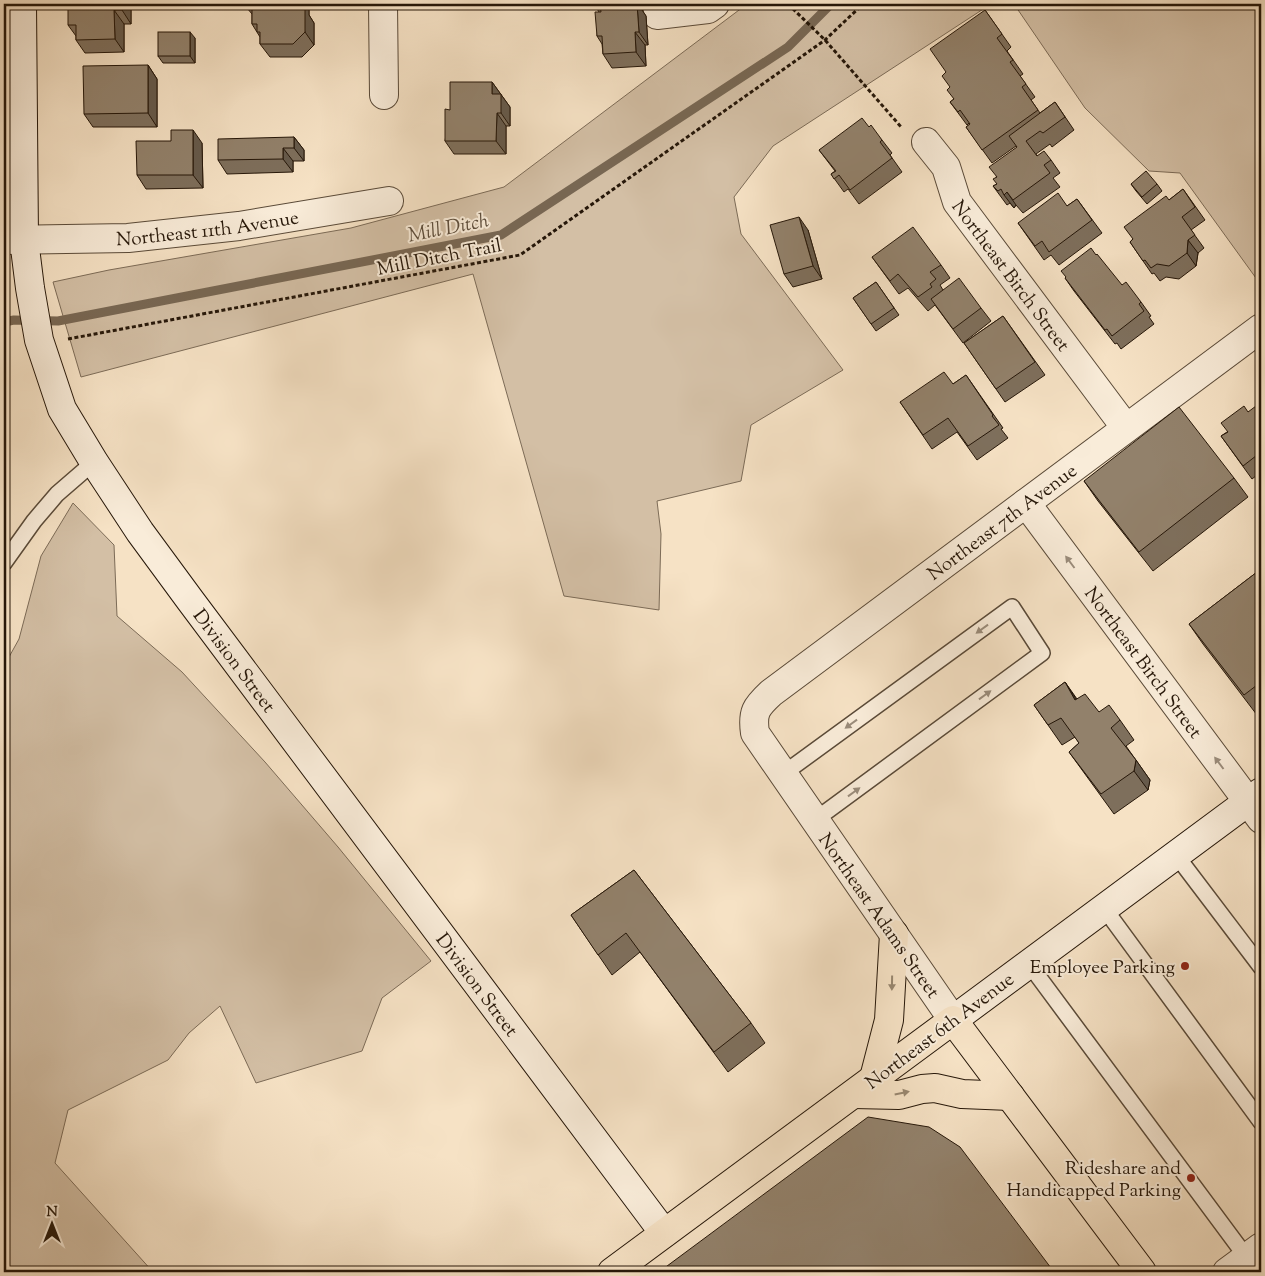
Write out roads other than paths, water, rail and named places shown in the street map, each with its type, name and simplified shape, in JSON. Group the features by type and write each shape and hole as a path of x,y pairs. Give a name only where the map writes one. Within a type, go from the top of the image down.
{"main road":[{"path":"894,934 889,1020 864,1086 899,1094 922,1088 935,1088 962,1094 1010,1096"},
{"name":"Northeast 6th Avenue","path":"612,1272 953,1020"},
{"name":"Northeast Adams Street","path":"953,1020 1142,1272"}],"street":[{"name":"Division Street","path":"22,4 14,240 30,288 51,340 62,409 140,532 664,1233"},
{"path":"383,4 384,95"},
{"path":"657,15 708,9 715,4"},
{"name":"Northeast Birch Street","path":"926,142 946,167 956,202 1126,428"},
{"name":"Northeast 11th Avenue","path":"14,240 128,238 239,226 389,201"},
{"name":"Northeast 7th Avenue","path":"753,722 759,704 771,693 1261,328"},
{"name":"Northeast Birch Street","path":"1026,503 1257,804"},
{"name":"Northeast Adams Street","path":"753,722 755,733 782,774 953,1020"},
{"name":"Northeast 6th Avenue","path":"953,1020 1176,855 1257,804"}],"lane":[{"path":"4,563 34,521 57,494 94,462"},
{"path":"782,774 1012,607 1042,653 814,820"},
{"path":"1176,855 1261,967"},
{"path":"1104,908 1261,1122"},
{"path":"1028,964 1245,1259"}],"waterway":[{"name":"Mill Ditch","path":"4,322 14,320 58,321 501,235 788,47 831,4"}],"place":[{"name":"Employee Parking","path":"1185,966"},
{"name":"Rideshare and Handicapped Parking","path":"1191,1178"}]}
